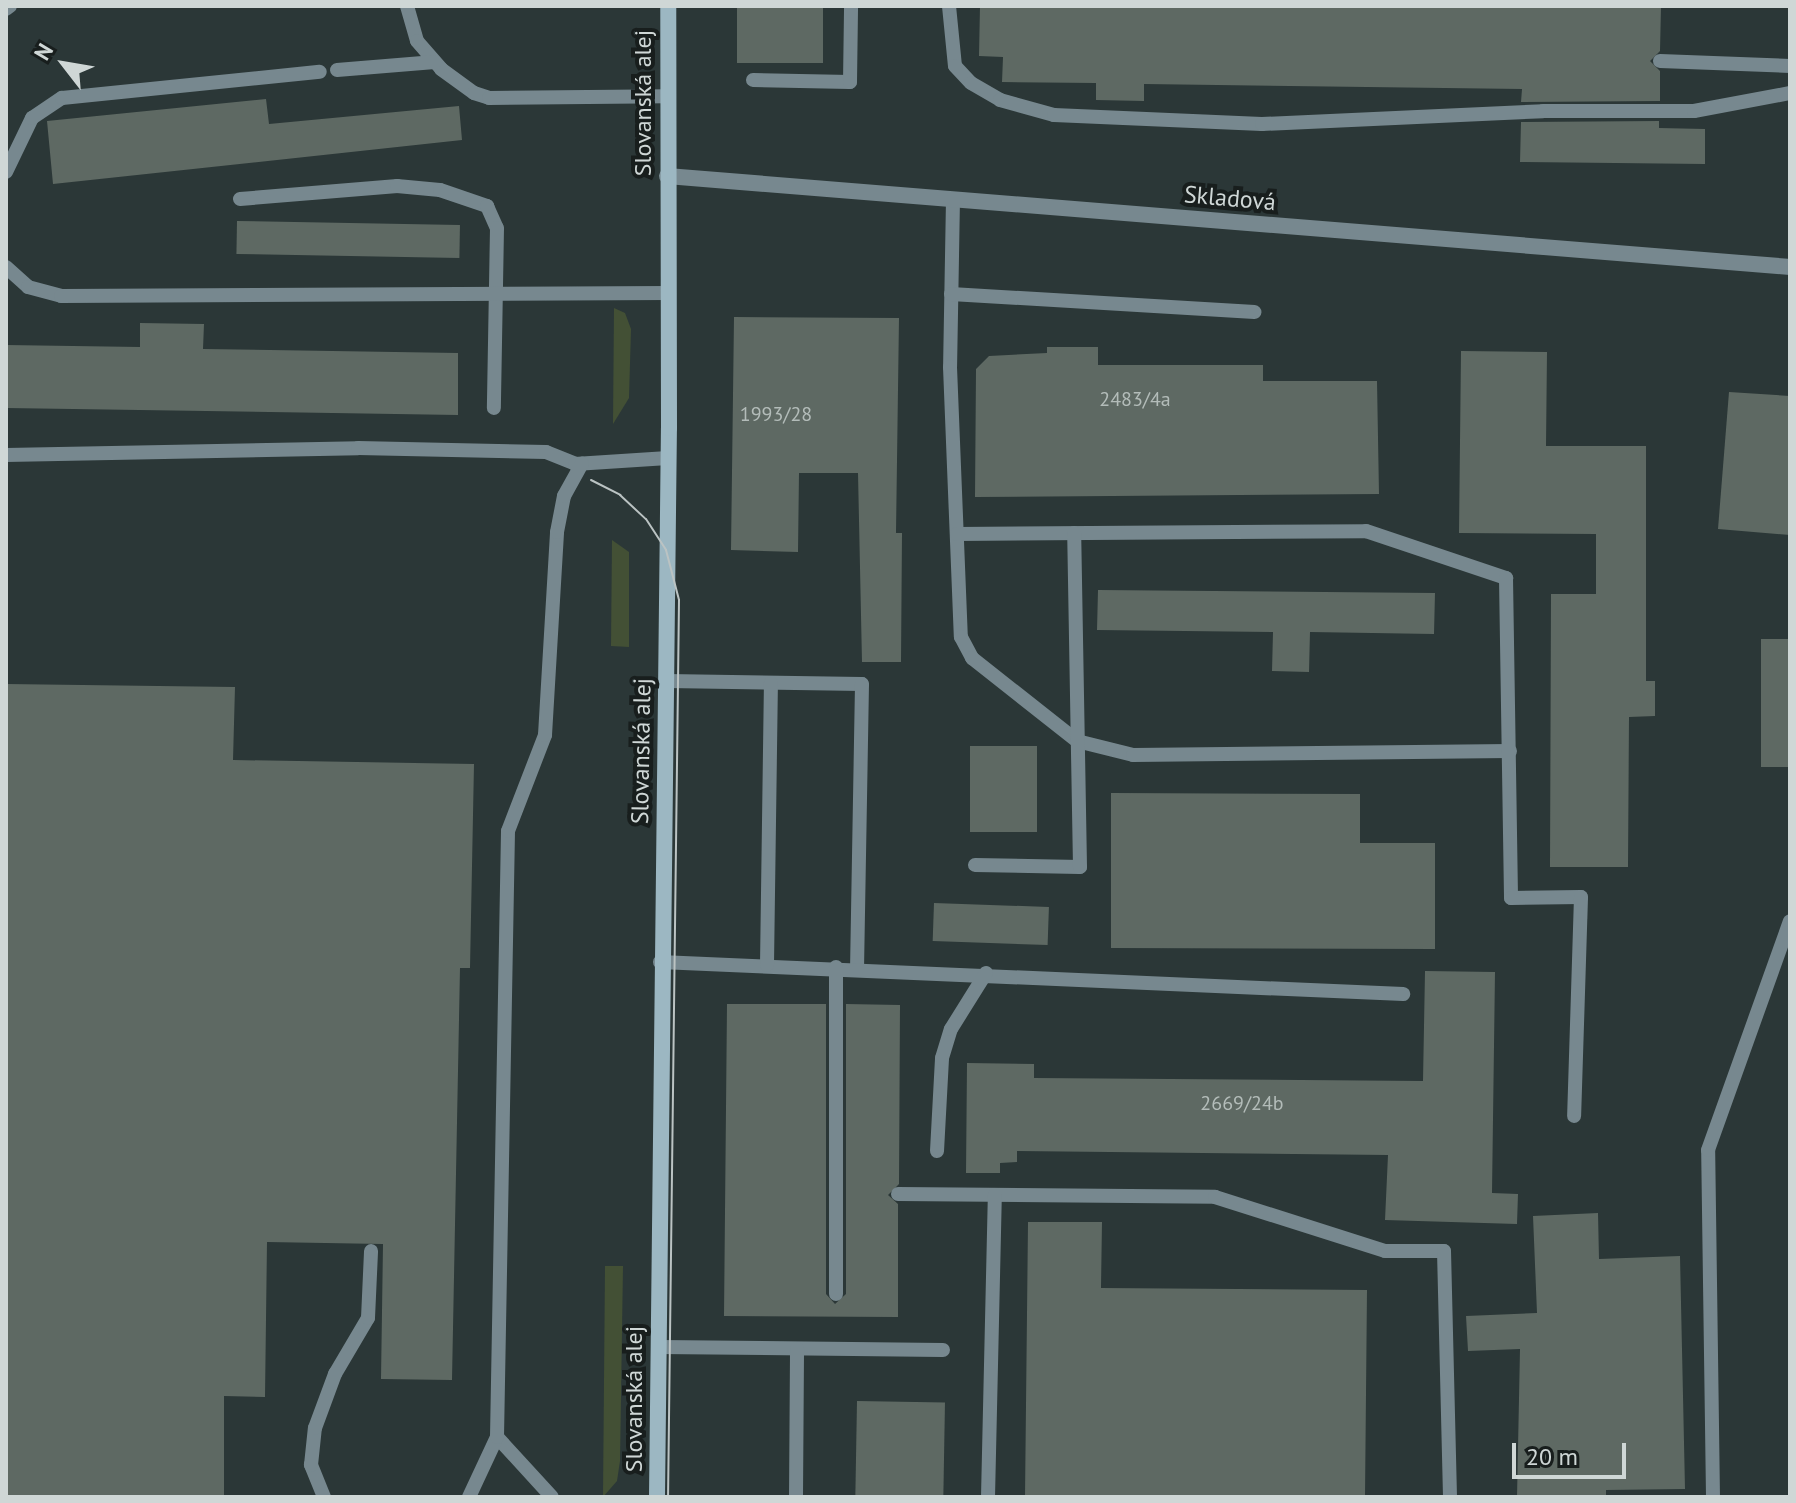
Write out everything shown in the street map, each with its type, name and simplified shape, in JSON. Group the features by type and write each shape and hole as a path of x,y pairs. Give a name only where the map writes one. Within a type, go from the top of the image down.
{"main road":[{"name":"Slovanská alej","path":"657,1497 660,962 667,681 668,6"}],"street":[{"name":"Skladová","path":"667,176 1790,267"}],"lane":[{"path":"407,6 417,41 435,62 459,86 489,98 667,96"},
{"path":"753,80 850,82 851,6"},
{"path":"949,6 955,66 971,83 1000,100 1054,115 1262,124 1543,111 1694,111 1790,93"},
{"path":"1660,61 1790,66"},
{"path":"337,70 435,62"},
{"path":"6,172 32,118 62,98 320,72"},
{"path":"240,199 397,186 471,198 487,206 496,219 494,408"},
{"path":"953,199 951,294 961,637 972,658 1077,741 1133,755 1510,751"},
{"path":"6,267 28,287 61,296 669,293"},
{"path":"951,294 1254,312"},
{"path":"6,455 388,449 546,452 582,464 668,458"},
{"path":"469,1497 497,1437 508,831 545,735 557,532 564,496 582,464"},
{"path":"957,534 1366,531 1506,578 1511,898 1581,897 1574,1116"},
{"path":"975,865 1080,867 1074,533"},
{"path":"667,681 862,684 857,968"},
{"path":"767,965 771,683"},
{"path":"1713,1497 1708,1150 1790,921"},
{"path":"660,962 986,973 1403,994"},
{"path":"836,967 836,1294"},
{"path":"937,1151 942,1058 951,1029 986,973"},
{"path":"898,1194 1215,1197 1385,1251 1444,1251 1450,1497"},
{"path":"988,1497 995,1195"},
{"path":"324,1497 311,1465 315,1428 335,1374 368,1318 371,1251"},
{"path":"659,1347 943,1350"},
{"path":"796,1497 797,1349"},
{"path":"497,1437 552,1497"}],"green space":[{"path":"614,308 625,313 631,329 629,398 613,424"},
{"path":"612,540 629,552 629,647 611,646"},
{"path":"605,1266 623,1266 620,1461 617,1481 603,1497"}],"building":[{"path":"737,6 823,6 823,63 737,63"},
{"path":"980,6 1661,6 1660,51 1650,61 1660,71 1660,101 1521,102 1522,89 1144,84 1144,101 1096,100 1096,83 1002,82 1003,57 979,56"},
{"path":"266,99 269,124 459,106 462,140 53,184 47,121"},
{"path":"1659,121 1659,128 1705,129 1705,164 1520,162 1521,122"},
{"path":"237,221 460,225 459,258 236,254"},
{"path":"734,317 899,318 896,533 902,533 901,662 862,662 858,473 799,473 798,552 731,550"},
{"path":"140,323 204,324 203,349 458,353 458,415 6,408 6,345 140,347"},
{"path":"1047,347 1098,347 1098,365 1263,365 1263,381 1377,381 1379,494 975,497 976,369 989,356 1047,353"},
{"path":"1461,351 1547,352 1546,446 1646,446 1646,681 1655,681 1655,716 1629,717 1628,867 1550,867 1551,594 1596,594 1596,534 1459,533"},
{"path":"1729,392 1790,396 1790,535 1718,529"},
{"path":"1098,590 1435,593 1434,634 1310,632 1309,672 1272,671 1273,632 1097,630"},
{"path":"1761,639 1790,639 1790,767 1761,767"},
{"path":"6,684 235,687 233,760 474,764 470,968 460,968 452,1380 381,1379 383,1244 267,1242 265,1397 224,1396 224,1497 6,1497"},
{"path":"970,746 1037,746 1037,832 970,832"},
{"path":"1111,793 1360,794 1360,843 1435,843 1435,949 1111,948"},
{"path":"934,903 1049,907 1048,945 933,941"},
{"path":"1425,971 1495,972 1492,1193 1518,1194 1517,1224 1385,1220 1388,1155 1017,1151 1017,1162 1000,1163 1000,1173 966,1173 967,1063 1034,1064 1034,1078 1423,1081"},
{"path":"727,1004 826,1004 826,1294 835,1304 846,1294 846,1004 900,1005 899,1184 888,1195 898,1204 898,1317 724,1316"},
{"path":"1598,1213 1599,1259 1680,1256 1685,1489 1606,1490 1606,1497 1517,1497 1520,1349 1468,1351 1466,1316 1537,1313 1533,1216"},
{"path":"1028,1222 1102,1222 1101,1288 1367,1290 1365,1497 1025,1497"},
{"path":"857,1401 945,1403 943,1497 855,1497"}],"tram line":[{"path":"591,480 620,495 646,519 666,550 679,600 668,1497"}]}
